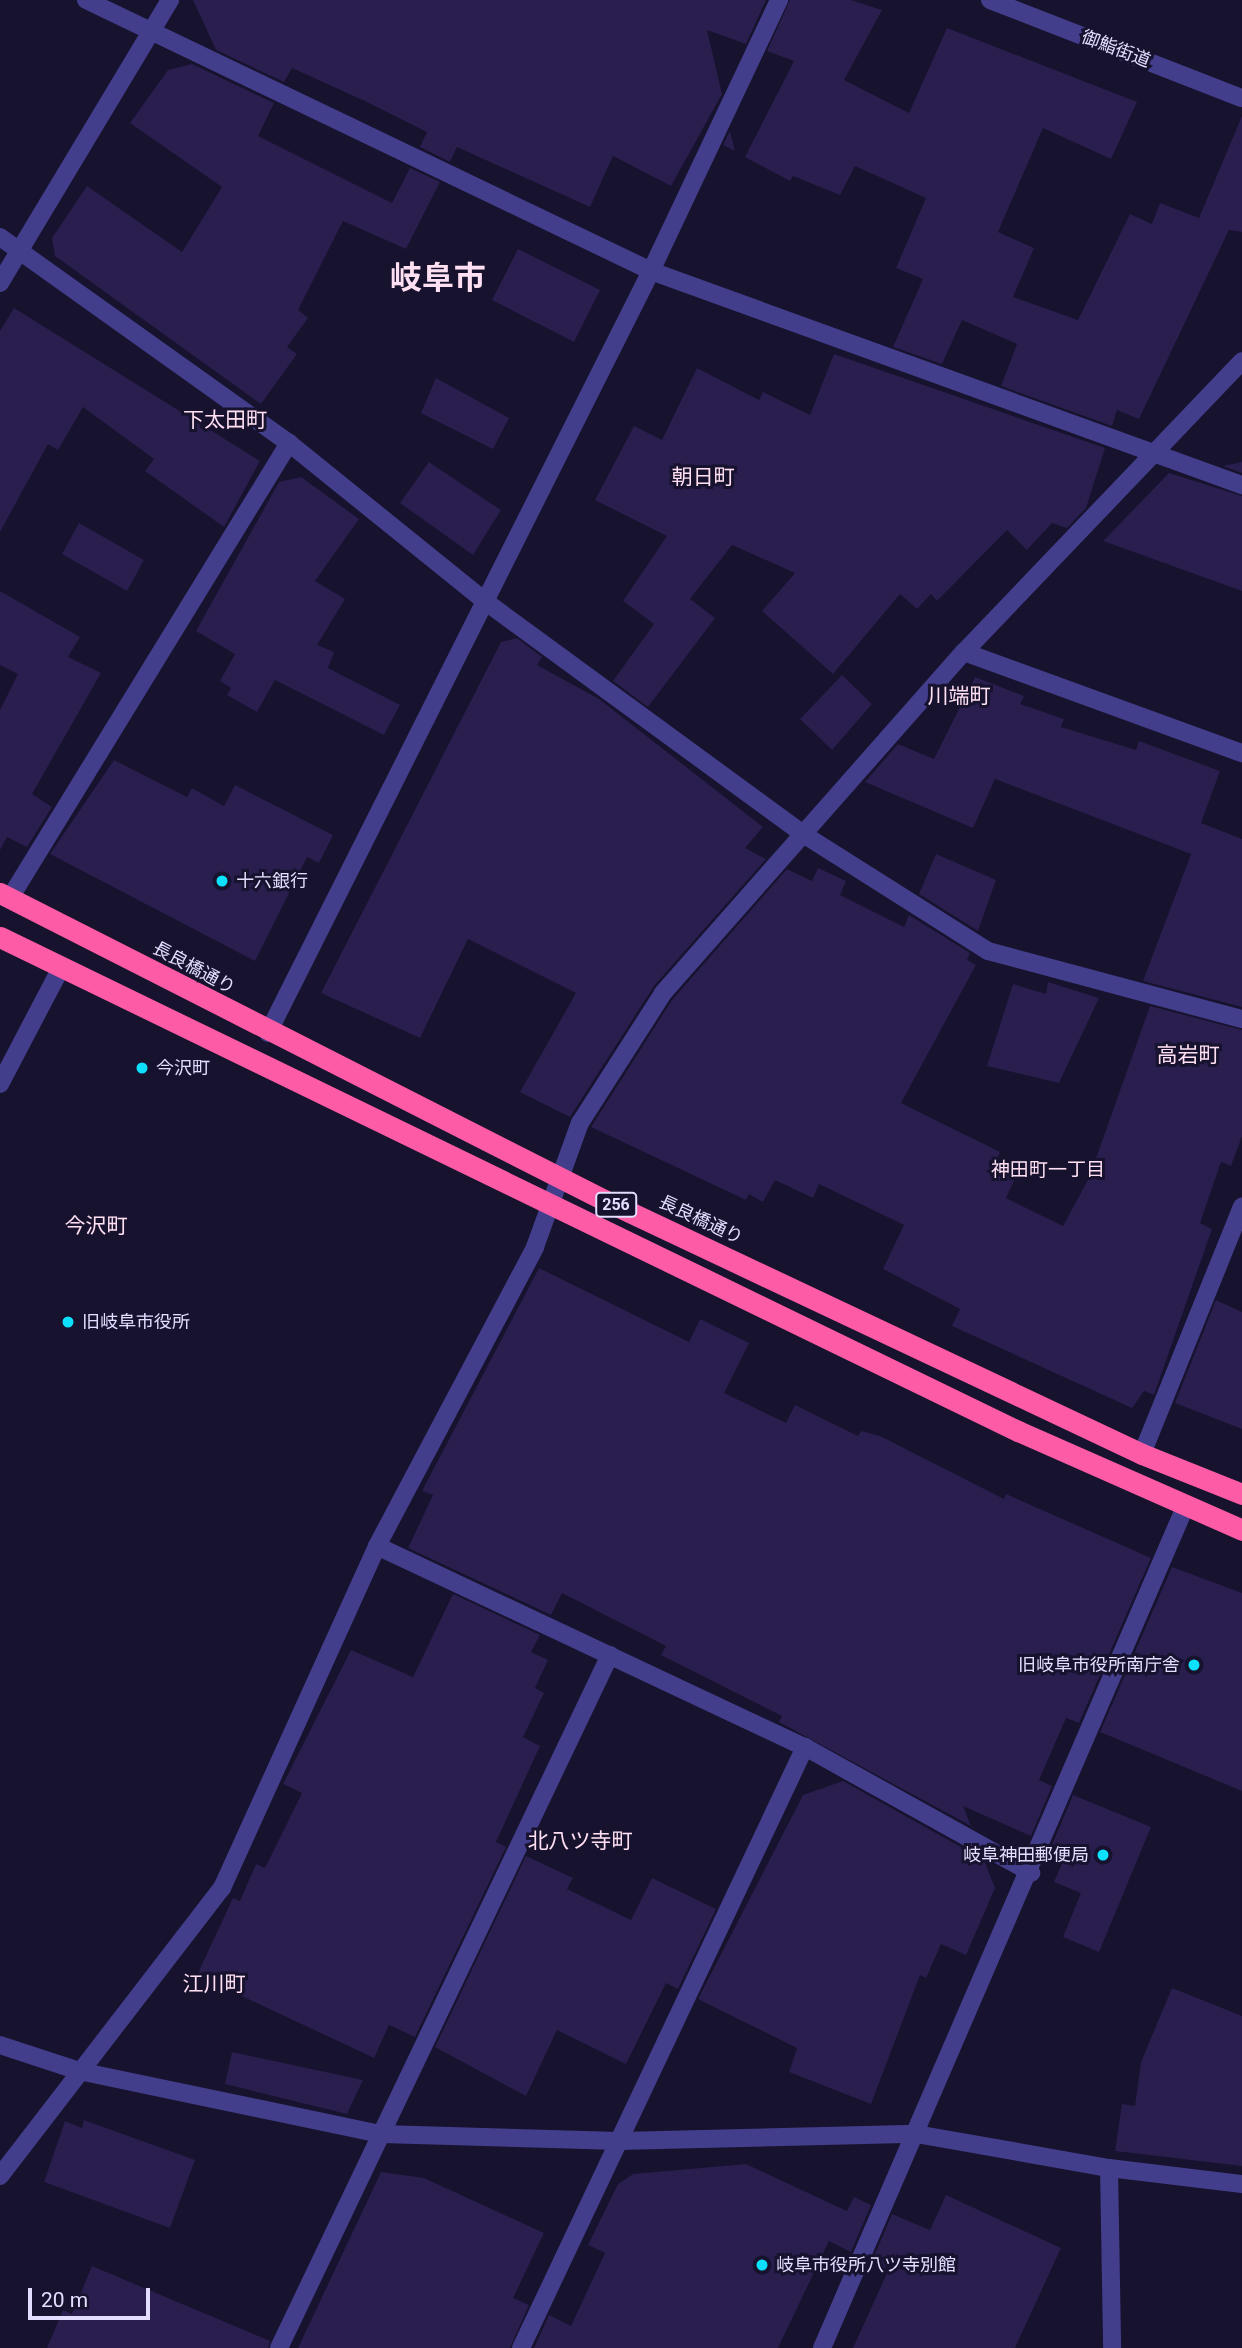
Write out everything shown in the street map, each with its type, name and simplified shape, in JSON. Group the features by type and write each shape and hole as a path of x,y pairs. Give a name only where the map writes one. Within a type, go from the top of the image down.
{"highway":[{"name":"長良橋通り","path":"5,895 268,1032 562,1179 1142,1454 1242,1494"},
{"name":"256","path":"0,937 551,1208 1185,1507 1242,1530"}],"street":[{"path":"86,0 651,271 1242,485"},
{"path":"0,283 153,34 170,0"},
{"path":"268,1032 482,600 651,271 779,0"},
{"name":"御鮨街道","path":"990,0 1242,98"},
{"path":"0,237 289,443 482,600 803,834 988,951 1242,1019"},
{"path":"0,2176 222,1888 377,1546 551,1208 580,1123 663,993 964,652 1156,456 1242,360"},
{"path":"5,895 289,443"},
{"path":"964,652 1242,753"},
{"path":"0,1084 62,966"},
{"path":"1142,1454 1242,1206"},
{"path":"822,2348 1031,1873 1185,1507"},
{"path":"377,1546 805,1747 1031,1873"},
{"path":"279,2348 610,1655"},
{"path":"521,2348 805,1747"},
{"path":"0,2045 79,2071 381,2134 619,2141 916,2134 1109,2168 1242,2184"},
{"path":"1109,2168 1112,2348"}],"building":[{"path":"193,0 766,0 746,44 707,30 722,94 671,186 613,156 590,207 457,147 450,162 420,147 427,132 292,68 284,82 216,50"},
{"path":"790,0 851,0 882,10 844,80 909,113 947,28 1137,102 1111,159 1043,128 998,232 1034,248 1013,297 1078,320 1130,214 1152,224 1160,203 1199,218 1242,116 1242,232 1229,230 1139,419 1117,410 1112,426 1001,386 1017,344 962,320 942,364 893,347 923,279 896,268 926,198 855,166 840,195 793,176 790,181 745,157 794,61 767,51"},
{"path":"192,64 274,103 258,136 392,203 410,168 440,182 406,249 343,221 298,310 308,318 287,347 297,354 261,404 55,256 52,238 87,186 182,252 222,187 130,123 168,70"},
{"path":"730,131 735,151 723,145"},
{"path":"518,249 600,290 574,342 492,300"},
{"path":"14,308 260,461 224,527 145,471 154,459 83,407 58,450 48,444 0,532 0,331"},
{"path":"834,354 1105,448 1086,508 1067,528 1052,523 1027,550 1007,530 937,601 931,594 917,609 900,594 833,674 762,611 795,573 732,545 690,599 715,618 648,707 613,681 654,624 623,601 667,536 595,500 634,426 662,440 697,368 759,400 763,392 810,415"},
{"path":"436,378 509,418 493,449 421,413"},
{"path":"429,462 501,510 473,555 400,503"},
{"path":"1242,462 1242,473 1223,466"},
{"path":"1169,473 1242,496 1242,591 1103,541"},
{"path":"301,477 359,519 315,581 345,599 317,645 334,652 328,668 400,705 384,735 275,680 257,712 227,695 231,688 220,681 235,654 196,631 279,482"},
{"path":"79,523 144,560 127,591 62,554"},
{"path":"0,591 80,637 68,657 101,673 32,794 52,807 27,847 7,837 0,850 0,710 18,674 0,665"},
{"path":"517,638 542,657 537,665 599,699 763,827 745,848 766,859 654,986 570,1117 520,1092 576,993 468,939 420,1038 321,993 501,642"},
{"path":"842,675 872,704 832,750 800,719"},
{"path":"975,677 1024,696 1020,704 1064,719 1061,727 1136,750 1139,741 1220,771 1201,823 1242,839 1242,1007 1143,981 1191,854 995,779 973,828 865,782 898,744 934,759"},
{"path":"114,760 187,797 192,788 224,806 235,785 333,835 319,863 307,857 255,961 50,854"},
{"path":"936,854 996,880 978,931 919,894"},
{"path":"818,868 846,881 840,895 904,927 909,915 970,953 967,960 976,965 901,1103 1000,1152 997,1159 1019,1170 1006,1198 1063,1226 1089,1178 1150,1006 1242,1030 1242,1136 1231,1166 1221,1162 1200,1223 1212,1229 1154,1395 1144,1391 1132,1408 952,1326 960,1309 883,1269 904,1225 819,1184 813,1198 775,1180 763,1202 749,1194 746,1200 591,1127 672,1000 787,869 812,881"},
{"path":"1048,982 1099,998 1059,1083 987,1066 1013,984 1046,994"},
{"path":"539,1268 689,1342 700,1319 749,1343 724,1393 786,1423 795,1405 858,1436 861,1431 880,1436 1004,1499 1006,1494 1151,1558 1079,1723 1066,1718 1039,1780 1052,1786 1031,1836 963,1806 971,1826 779,1722 782,1716 661,1655 666,1646 562,1593 551,1615 408,1548 433,1495 422,1491"},
{"path":"1216,1300 1242,1312 1242,1429 1175,1403"},
{"name":"旧岐阜市役所南庁舎","path":"1172,1567 1242,1593 1242,1791 1100,1732"},
{"path":"453,1594 540,1635 531,1652 548,1660 535,1688 544,1693 523,1737 540,1746 496,1842 506,1847 415,2037 389,2025 374,2058 197,1975 233,1898 240,1901 256,1864 265,1868 302,1793 283,1784 351,1650 413,1677"},
{"path":"843,1781 984,1860 995,1888 966,1955 941,1944 926,1978 920,1975 871,2104 789,2072 797,2048 698,1999 803,1795"},
{"name":"岐阜神田郵便局","path":"1073,1795 1151,1827 1099,1952 1063,1937 1081,1893 1054,1882 1067,1852 1052,1845"},
{"path":"526,1856 573,1878 567,1889 631,1920 652,1878 716,1909 678,1989 666,1983 626,2064 557,2030 526,2096 435,2047"},
{"path":"1172,1988 1242,2016 1242,2166 1115,2151 1122,2104 1135,2106 1141,2062"},
{"path":"232,2052 363,2080 347,2114 225,2084"},
{"path":"84,2120 195,2160 170,2228 44,2182 65,2121 82,2128"},
{"path":"746,2164 847,2211 854,2197 871,2205 851,2252 829,2241 778,2348 534,2348 549,2315 571,2326 605,2253 588,2245 618,2184 633,2174"},
{"path":"381,2172 424,2178 544,2233 513,2298 529,2305 510,2348 298,2348"},
{"path":"946,2195 1061,2248 1015,2348 853,2348 888,2271 871,2263 892,2214 930,2230"},
{"path":"92,2266 270,2341 268,2348 47,2348 63,2310 72,2314"}],"place":[{"name":"十六銀行","path":"222,881"},
{"name":"今沢町","path":"142,1068"},
{"name":"旧岐阜市役所","path":"68,1322"},
{"name":"旧岐阜市役所南庁舎","path":"1194,1665"},
{"name":"岐阜神田郵便局","path":"1103,1855"},
{"name":"岐阜市役所八ツ寺別館","path":"762,2265"}],"district":[{"name":"岐阜市","path":"438,278"},
{"name":"下太田町","path":"225,420"},
{"name":"朝日町","path":"703,477"},
{"name":"川端町","path":"959,696"},
{"name":"高岩町","path":"1188,1055"},
{"name":"神田町一丁目","path":"1048,1170"},
{"name":"今沢町","path":"96,1226"},
{"name":"北八ツ寺町","path":"580,1841"},
{"name":"江川町","path":"214,1984"}]}
